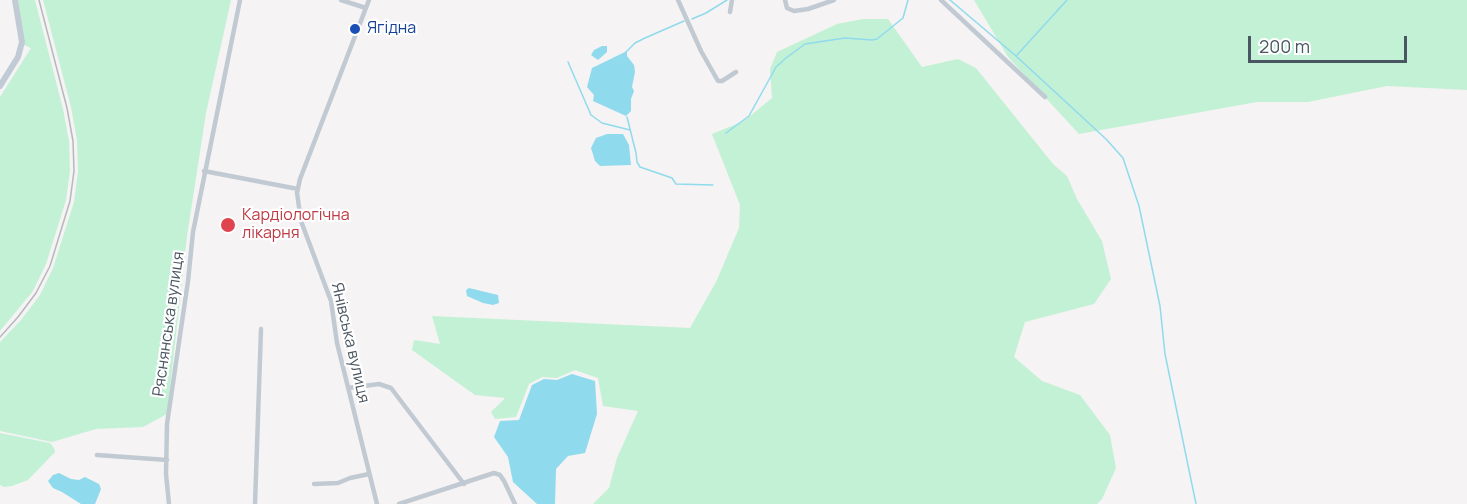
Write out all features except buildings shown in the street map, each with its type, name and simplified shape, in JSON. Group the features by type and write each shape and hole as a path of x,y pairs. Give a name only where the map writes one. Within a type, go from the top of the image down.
{"main road":[{"path":"0,86 18,57 22,42 15,0"}],"street":[{"name":"Ряснянська вулиця","path":"169,504 167,424 193,232 240,0"},
{"path":"341,0 366,8"},
{"path":"204,171 297,189 369,0"},
{"path":"678,0 700,51 718,81 736,72"},
{"path":"730,12 732,0"},
{"path":"785,1 788,8 795,11 834,0"},
{"path":"941,0 1045,97"},
{"name":"Янівська вулиця","path":"297,189 301,221 331,301 348,388 377,504"},
{"path":"255,504 261,329"},
{"path":"348,388 379,384 391,388 464,484"},
{"path":"97,455 167,460"},
{"path":"399,504 494,473 500,475 515,504"},
{"path":"314,484 338,483 369,474"}],"green space":[{"path":"18,0 35,0 63,109 69,141 70,171 66,200 46,264 33,291 0,331 0,97 31,48 24,45"},
{"path":"43,0 231,0 206,113 187,236 167,414 143,427 96,429 52,442 0,431 0,342 40,295 53,268 74,202 78,171 77,140 71,107"},
{"path":"974,0 1467,0 1467,90 1387,86 1308,102 1257,102 1079,134 1008,57"},
{"path":"863,19 888,19 922,67 958,59 976,68 1053,164 1067,176 1077,199 1102,241 1111,279 1094,304 1025,322 1014,357 1042,381 1080,395 1110,435 1116,468 1102,499 1097,504 593,504 609,488 617,458 638,411 603,406 598,378 575,370 557,378 542,377 529,384 516,417 495,419 491,412 505,398 475,395 412,350 414,340 440,344 432,316 690,328 716,282 739,228 740,205 712,134 744,121 772,98 770,69 777,52 837,24"},
{"path":"0,433 50,443 55,452 28,480 4,487 0,485"}],"water":[{"path":"607,46 607,52 598,60 591,55 594,50"},
{"path":"627,51 635,72 631,111 626,116 593,101 594,95 587,87 592,68"},
{"path":"607,134 623,134 629,145 631,165 600,166 595,161 591,148 596,138"},
{"path":"469,288 498,295 499,303 493,305 483,303 467,296 466,290"},
{"path":"572,374 595,381 597,414 585,453 568,456 556,469 555,504 537,504 513,482 508,457 494,437 500,421 519,420 532,385 544,379 557,380"},
{"path":"59,473 71,479 79,480 85,477 99,484 101,489 95,504 81,504 53,488 48,481 53,475"}],"waterway":[{"path":"692,19 727,0"},
{"path":"726,133 749,116 776,67 805,44 845,38 877,39 903,18 908,0"},
{"path":"950,0 1016,56 1106,139 1123,158 1139,206 1160,306 1165,354 1196,504"},
{"path":"1017,55 1067,0"},
{"path":"626,52 635,43 684,21"},
{"path":"568,62 591,115 602,123 630,130"},
{"path":"627,117 640,167 672,178 676,184 713,185"}],"railway":[{"path":"0,337 36,293 50,266 70,201 74,171 73,141 67,108 39,0"}],"place":[{"name":"Ягідна","path":"355,29"},
{"name":"Кардіологічна лікарня","path":"228,225"}]}
